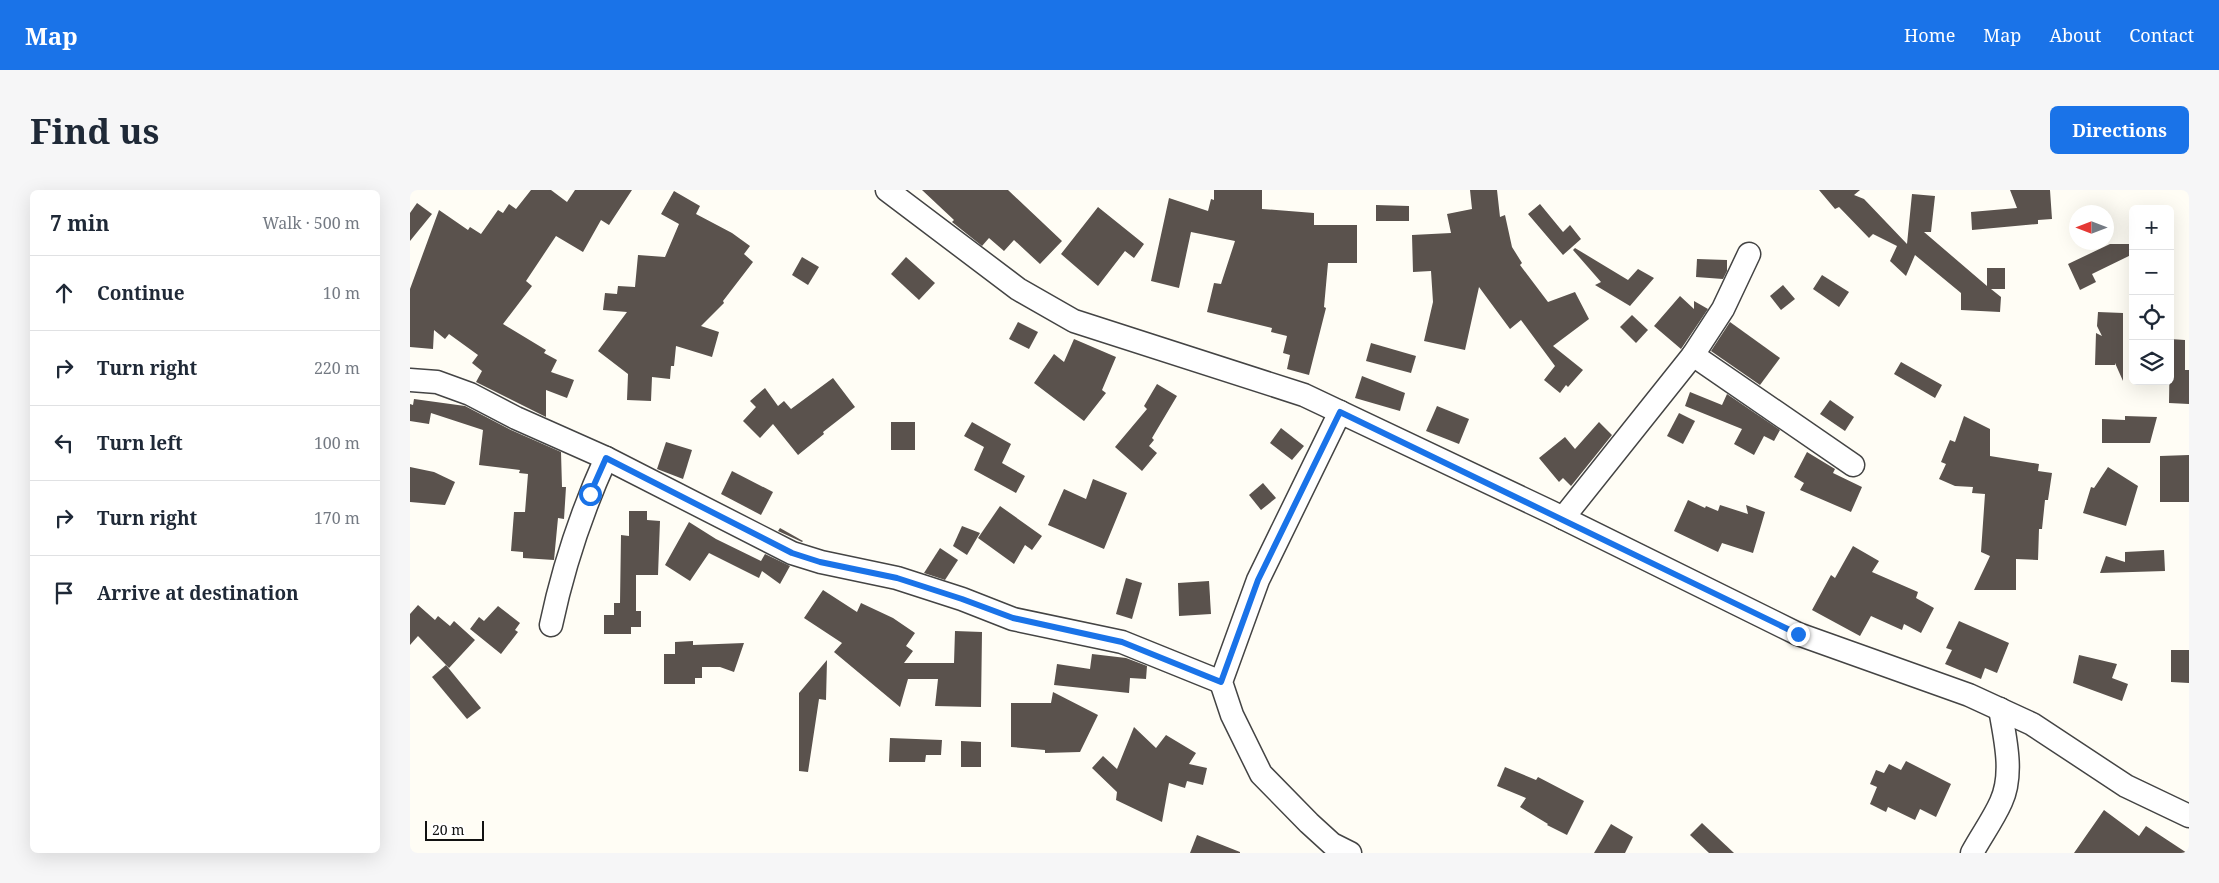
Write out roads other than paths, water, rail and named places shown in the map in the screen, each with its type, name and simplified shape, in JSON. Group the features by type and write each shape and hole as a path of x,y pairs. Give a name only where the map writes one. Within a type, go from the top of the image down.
{"street":[{"path":"887,190 1018,289 1074,321 1304,395 1563,518 1798,634 1969,695 2032,724 2126,786 2189,816"},
{"path":"1563,518 1693,355 1724,309 1749,254"},
{"path":"1693,355 1854,465"},
{"path":"410,380 437,382 453,387 516,418 606,458 792,553 820,562 897,578 1013,618 1122,642 1221,682"},
{"path":"1340,412 1258,580 1221,682 1232,715 1261,774 1314,829 1332,844 1350,853"},
{"path":"551,625 558,594 590,494 606,458"},
{"path":"1972,853 2002,801 2006,781 2008,755 2000,709"}]}
